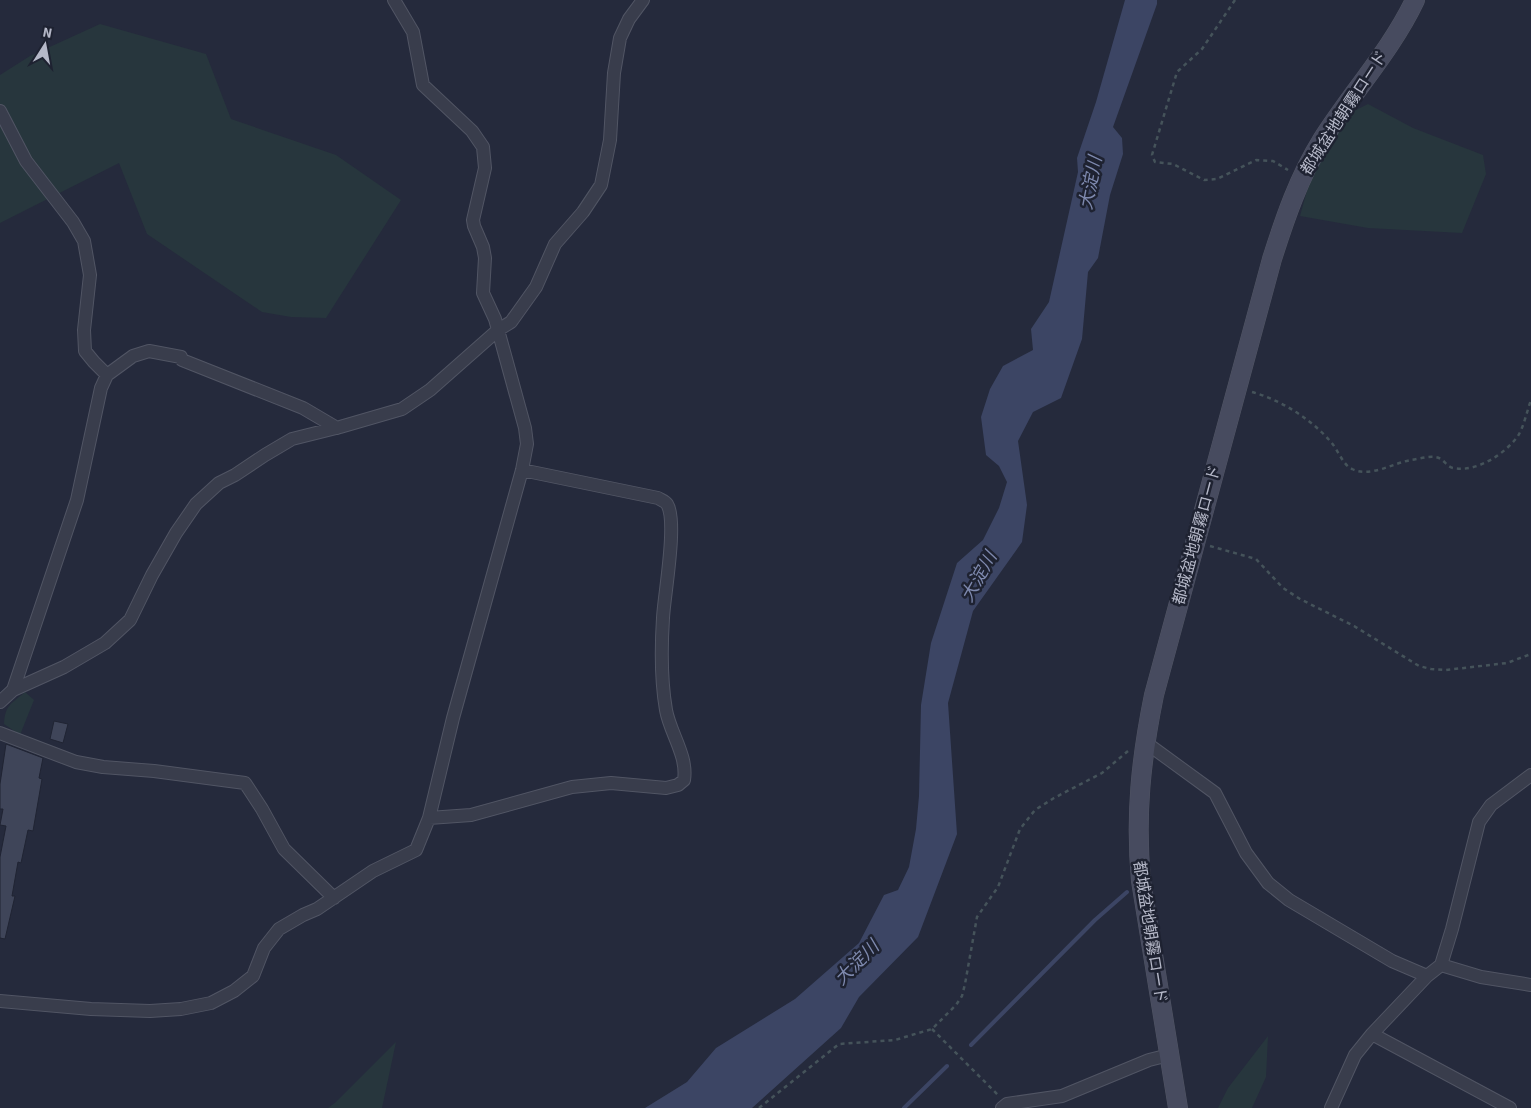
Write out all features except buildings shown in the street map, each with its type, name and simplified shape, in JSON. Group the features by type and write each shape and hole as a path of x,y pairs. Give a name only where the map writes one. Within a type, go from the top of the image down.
{"street":[{"path":"0,1001 91,1009 150,1010 181,1009 211,1003 234,991 253,976 264,948 279,929 303,915 318,909 373,871 416,850 429,818 453,718 522,470 527,444 525,428 495,319 484,293 485,258 473,220 485,168 483,147 472,131 422,85 413,32 394,0"},
{"path":"0,702 13,690 64,667 105,643 130,620 152,575 176,533 196,504 219,482 235,475 292,439 402,409 430,390 498,330 511,322 536,288 555,244 583,212 601,185 610,140 614,73 620,38 629,19 643,0"},
{"name":"都城盆地朝霧ロード","path":"1178,1108 1141,881 1139,857 1138,806 1144,742 1154,695 1284,219 1301,177 1322,140 1395,34 1415,0"},
{"path":"0,111 26,161 73,222 84,241 90,276 84,330 85,351 107,375"},
{"path":"13,690 77,500 101,388 107,375 133,356 149,351 181,357 182,360 303,408 337,428"},
{"path":"429,818 471,815 572,787 611,783 666,788 678,785 684,780 686,770 666,712 662,677 663,619 671,523 671,514 666,503 658,498 522,470"},
{"path":"0,733 76,762 103,767 154,770 245,783 284,849 334,898"},
{"path":"1144,742 1216,792 1246,852 1268,883 1289,900 1392,961 1427,976"},
{"path":"1332,1108 1355,1055 1372,1034 1427,976 1441,965 1479,822 1491,805 1531,775"},
{"path":"1441,965 1481,977 1531,985"},
{"path":"1372,1034 1510,1108"},
{"path":"1004,1106 1062,1096 1149,1060 1169,1056"}],"path":[{"path":"1235,0 1202,49 1177,72 1152,155 1156,162 1174,164 1204,180 1217,179 1256,160 1272,161 1301,177"},
{"path":"1237,388 1264,395 1285,405 1318,430 1331,442 1349,468 1358,472 1369,472 1404,461 1433,457 1440,458 1451,468 1465,469 1480,465 1496,457 1518,436 1531,400"},
{"path":"1196,542 1256,560 1283,588 1300,599 1354,626 1419,666 1446,670 1507,663 1531,654"},
{"path":"759,1108 839,1044 895,1040 932,1029 956,1006 962,996 966,984 977,917 998,887 1020,830 1036,810 1054,798 1102,773 1135,745 1144,742"},
{"path":"932,1029 1004,1106"}],"shaded area":[{"path":"100,24 206,54 231,119 336,155 401,200 326,318 291,317 262,312 147,234 119,163 0,223 0,75 30,56"},
{"path":"1368,104 1413,128 1483,155 1486,174 1462,233 1368,228 1300,216 1311,176 1331,135 1350,113"},
{"path":"25,692 34,700 20,735 4,724 7,709 12,702"},
{"path":"1268,1036 1266,1077 1252,1108 1218,1108 1228,1088"},
{"path":"396,1042 382,1108 328,1108 336,1102"}],"water":[{"name":"大淀川","path":"1125,0 1157,0 1157,4 1113,127 1122,138 1123,154 1110,195 1098,258 1088,272 1082,339 1061,398 1033,412 1018,441 1027,505 1022,542 973,611 948,703 957,834 918,937 859,997 841,1028 752,1108 645,1108 687,1082 716,1048 795,999 859,943 884,895 898,890 909,867 916,829 919,796 921,705 931,643 957,563 983,540 999,508 1007,482 999,466 986,455 981,417 990,389 1003,366 1033,350 1031,329 1049,302 1078,172 1077,158 1096,102"}],"waterway":[{"path":"971,1045 1095,920 1127,892"},
{"path":"904,1108 947,1066"}]}
